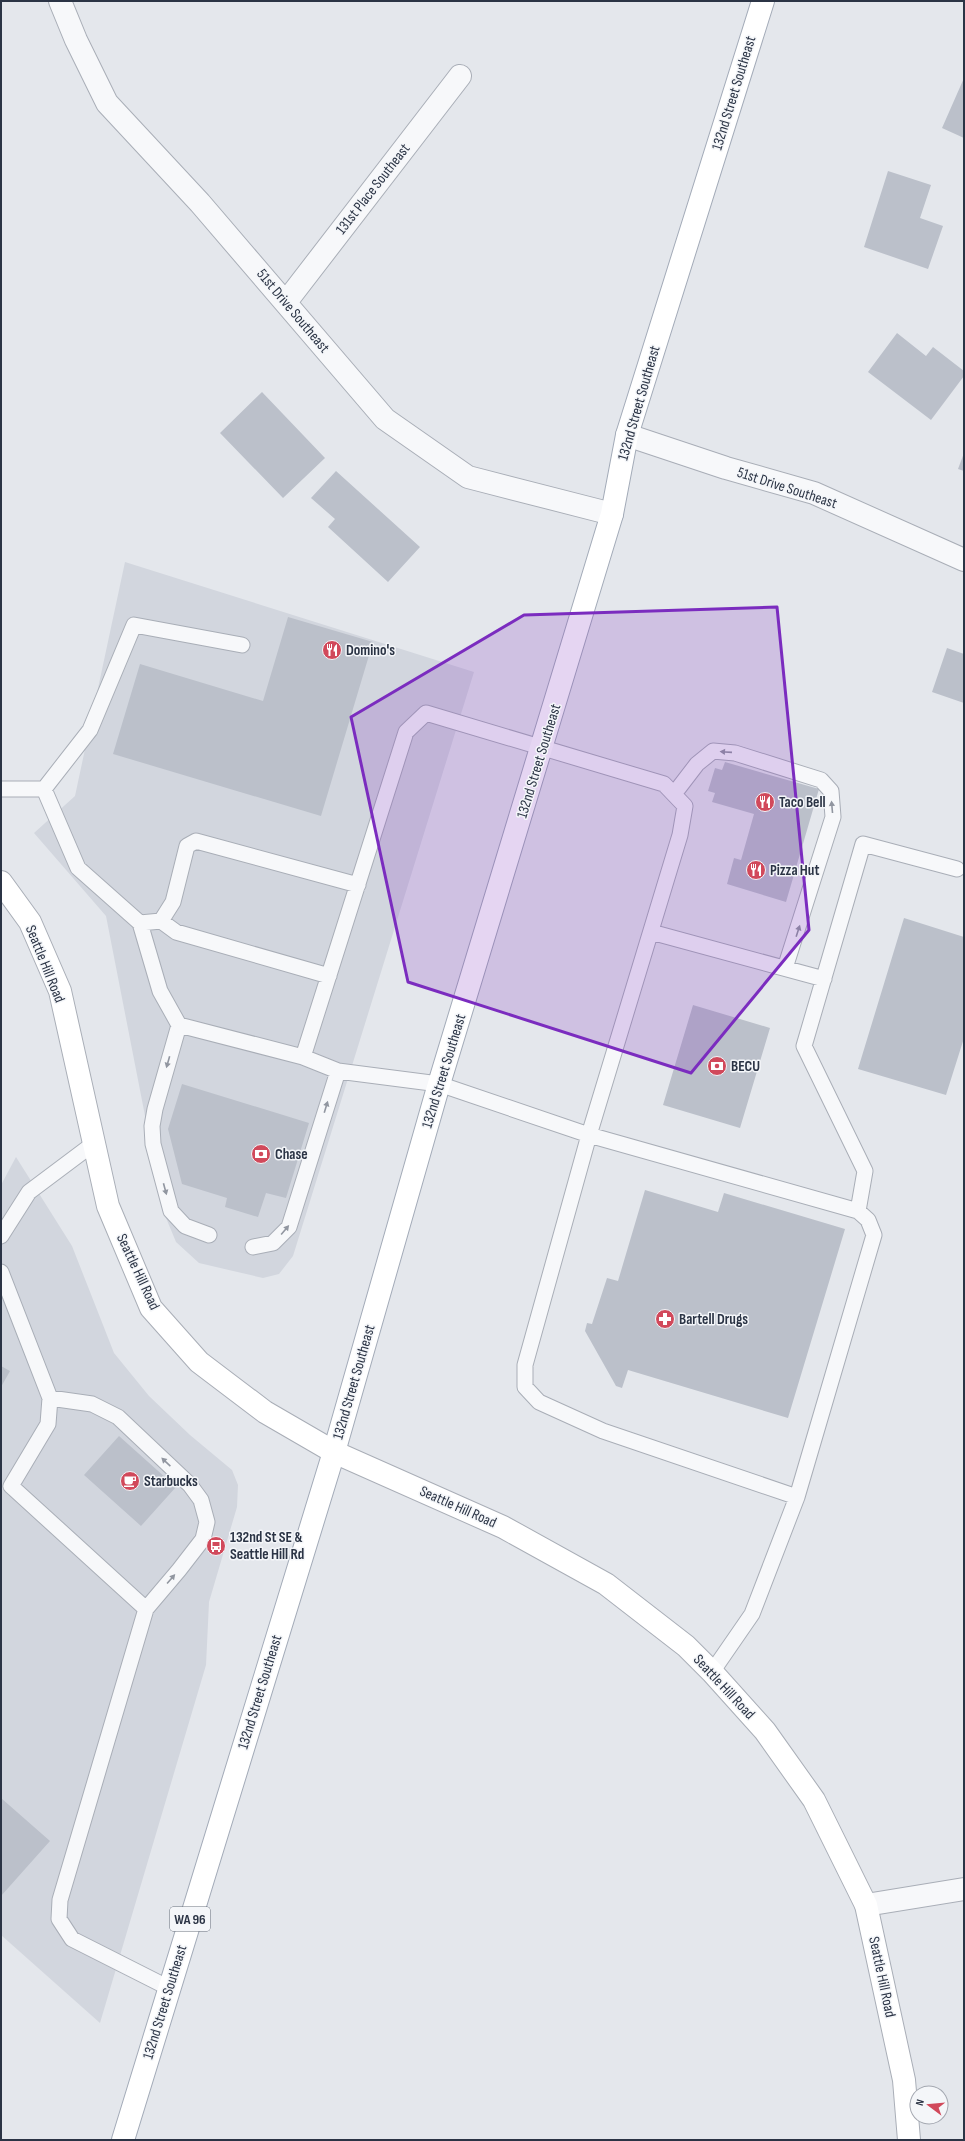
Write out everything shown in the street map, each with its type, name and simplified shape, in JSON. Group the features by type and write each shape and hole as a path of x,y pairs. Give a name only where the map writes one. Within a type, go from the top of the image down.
{"main road":[{"name":"132nd Street Southeast","path":"123,2140 334,1452 439,1084 543,748 612,514 627,435 763,1"},
{"name":"Seattle Hill Road","path":"1,882 30,922 60,991 108,1206 151,1308 199,1362 265,1412 334,1452 503,1526 606,1584 686,1646 712,1672 765,1731 814,1800 866,1905 904,2080 909,2140"}],"street":[{"name":"51st Drive Southeast","path":"60,1 76,40 107,103 200,203 385,419 468,477 612,514"},
{"name":"131st Place Southeast","path":"286,302 460,76"},
{"name":"51st Drive Southeast","path":"627,435 726,468 814,493 964,560"},
{"path":"866,1905 964,1888"}],"lane":[{"path":"44,789 90,730 134,625 242,645"},
{"path":"303,1057 406,732 426,713 664,784 685,806 680,835 589,1135 525,1365 525,1387 539,1402 603,1431 798,1497"},
{"path":"674,794 697,764 713,751 735,753 821,780 831,791 833,817 785,968"},
{"path":"1,789 44,789"},
{"path":"44,789 78,868 140,923 160,991 179,1025 155,1109 152,1126 153,1144 171,1210 185,1226 209,1235"},
{"path":"161,921 173,902 187,846 196,840 358,885"},
{"path":"858,1211 865,1171 804,1046 863,844 957,869"},
{"path":"140,923 161,921 176,932 329,976"},
{"path":"651,932 824,979"},
{"path":"179,1025 303,1057 338,1071 439,1084 589,1135 858,1211 868,1220 874,1235 798,1497 752,1614 712,1672"},
{"path":"253,1248 274,1243 289,1227 338,1071"},
{"path":"1,1236 29,1192 93,1144"},
{"path":"1,1272 50,1398 48,1424 11,1486 146,1609"},
{"path":"50,1398 92,1404 118,1418 190,1485 202,1500 207,1522 203,1539 146,1609 60,1900 59,1919 72,1939 169,1988"}],"highlighted area":[{"path":"777,607 809,930 691,1073 408,982 351,717 524,615"}],"shaded area":[{"path":"125,562 474,672 293,1256 279,1274 263,1278 199,1263 176,1242 164,1213 106,916 34,833 75,796"},
{"path":"16,1157 72,1246 114,1353 149,1396 190,1435 232,1470 238,1485 237,1507 209,1602 206,1665 100,2023 1,1935 1,1185"}],"building":[{"path":"964,78 964,138 942,128"},
{"path":"888,171 931,185 920,218 943,226 928,269 864,247"},
{"path":"897,333 926,356 933,347 964,371 964,376 931,420 868,372"},
{"path":"262,392 325,458 283,498 220,433"},
{"path":"964,453 964,471 958,469"},
{"path":"336,471 420,547 388,582 328,527 335,519 311,498"},
{"path":"288,617 373,642 321,816 113,754 140,664 263,701"},
{"path":"947,648 964,654 964,703 932,692"},
{"path":"725,762 819,789 786,902 727,884 734,858 741,860 754,814 712,802 715,793 708,791 715,768 722,770"},
{"path":"904,918 964,937 964,1038 946,1095 858,1069"},
{"name":"BECU","path":"693,1005 770,1028 740,1128 663,1105"},
{"path":"182,1084 309,1123 286,1198 266,1193 258,1217 225,1207 227,1198 182,1184 168,1129"},
{"path":"645,1190 718,1212 724,1193 845,1229 788,1418 628,1370 622,1388 616,1386 585,1331 587,1323 592,1324 607,1278 618,1281"},
{"path":"1,1366 10,1371 1,1387"},
{"name":"Starbucks","path":"119,1436 176,1487 141,1526 84,1475"},
{"path":"1,1798 50,1841 1,1896"}],"place":[{"name":"Domino's","path":"332,650"},
{"name":"Taco Bell","path":"765,802"},
{"name":"Pizza Hut","path":"756,870"},
{"name":"BECU","path":"717,1066"},
{"name":"Chase","path":"261,1154"},
{"name":"Bartell Drugs","path":"665,1319"},
{"name":"Starbucks","path":"130,1481"},
{"name":"132nd St SE & Seattle Hill Rd","path":"216,1546"}]}
